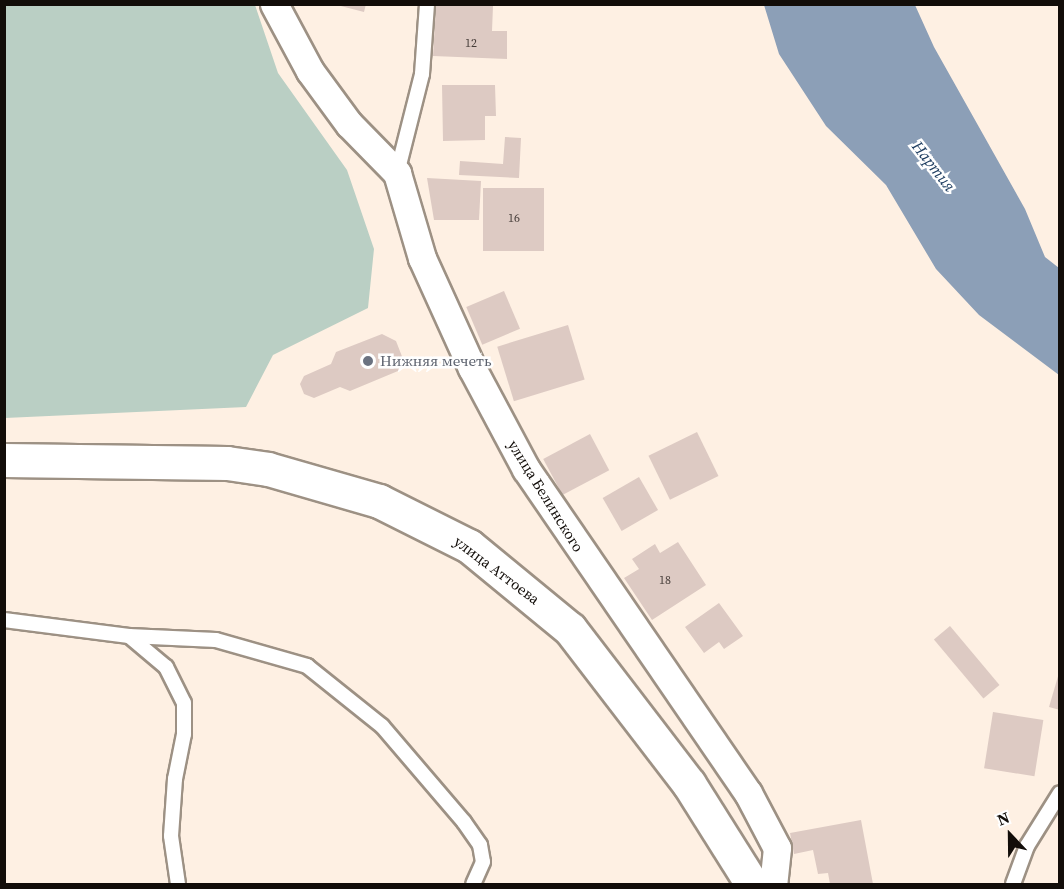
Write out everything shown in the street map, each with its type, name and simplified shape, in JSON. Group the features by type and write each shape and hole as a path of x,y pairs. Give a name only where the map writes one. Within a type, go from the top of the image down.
{"street":[{"name":"улица Белинского","path":"274,4 310,71 349,124 397,173 422,258 472,368 526,470 748,793 777,848 773,885"},
{"name":"улица Аттоева","path":"4,460 227,464 268,469 379,501 469,546 570,629 689,784 753,885"}],"lane":[{"path":"397,173 422,74 427,4"},
{"path":"4,620 129,636 216,640 307,666 382,726 464,822 480,845 483,862 472,885"},
{"path":"129,636 166,668 184,704 184,734 175,778 171,836 178,885"},
{"path":"1013,885 1028,846 1059,793"}],"green space":[{"path":"4,5 255,5 278,73 347,170 374,249 368,308 273,355 246,407 5,418"}],"water":[{"name":"Нартия","path":"764,5 915,5 934,47 1025,209 1045,257 1059,268 1059,375 979,315 936,269 886,185 826,126 779,54"}],"building":[{"path":"333,4 366,4 364,12"},
{"path":"436,5 493,6 492,31 507,31 507,59 433,56"},
{"path":"442,85 495,85 496,116 485,116 485,140 443,141"},
{"path":"505,137 521,138 519,178 459,175 460,161 503,164"},
{"path":"427,178 481,181 479,220 434,220"},
{"path":"483,188 544,188 544,251 483,251"},
{"path":"504,291 520,329 482,345 466,307"},
{"path":"568,325 585,380 514,401 497,347"},
{"path":"382,334 396,341 403,359 398,371 350,391 340,387 314,398 304,394 300,384 304,376 331,364 336,352"},
{"path":"697,432 718,476 670,500 648,456"},
{"path":"590,434 609,470 562,495 543,459"},
{"path":"639,477 658,510 622,531 603,498"},
{"path":"678,542 706,585 652,620 624,578 639,569 632,559 655,544 660,553"},
{"path":"719,603 743,636 724,649 719,642 704,653 685,627"},
{"path":"950,626 999,685 983,698 934,639"},
{"path":"1060,673 1060,710 1049,707"},
{"path":"993,712 1043,720 1034,776 984,768"},
{"path":"861,820 873,884 830,884 828,873 818,874 813,850 794,854 790,833"}],"place":[{"name":"Нижняя мечеть","path":"368,361"}]}
